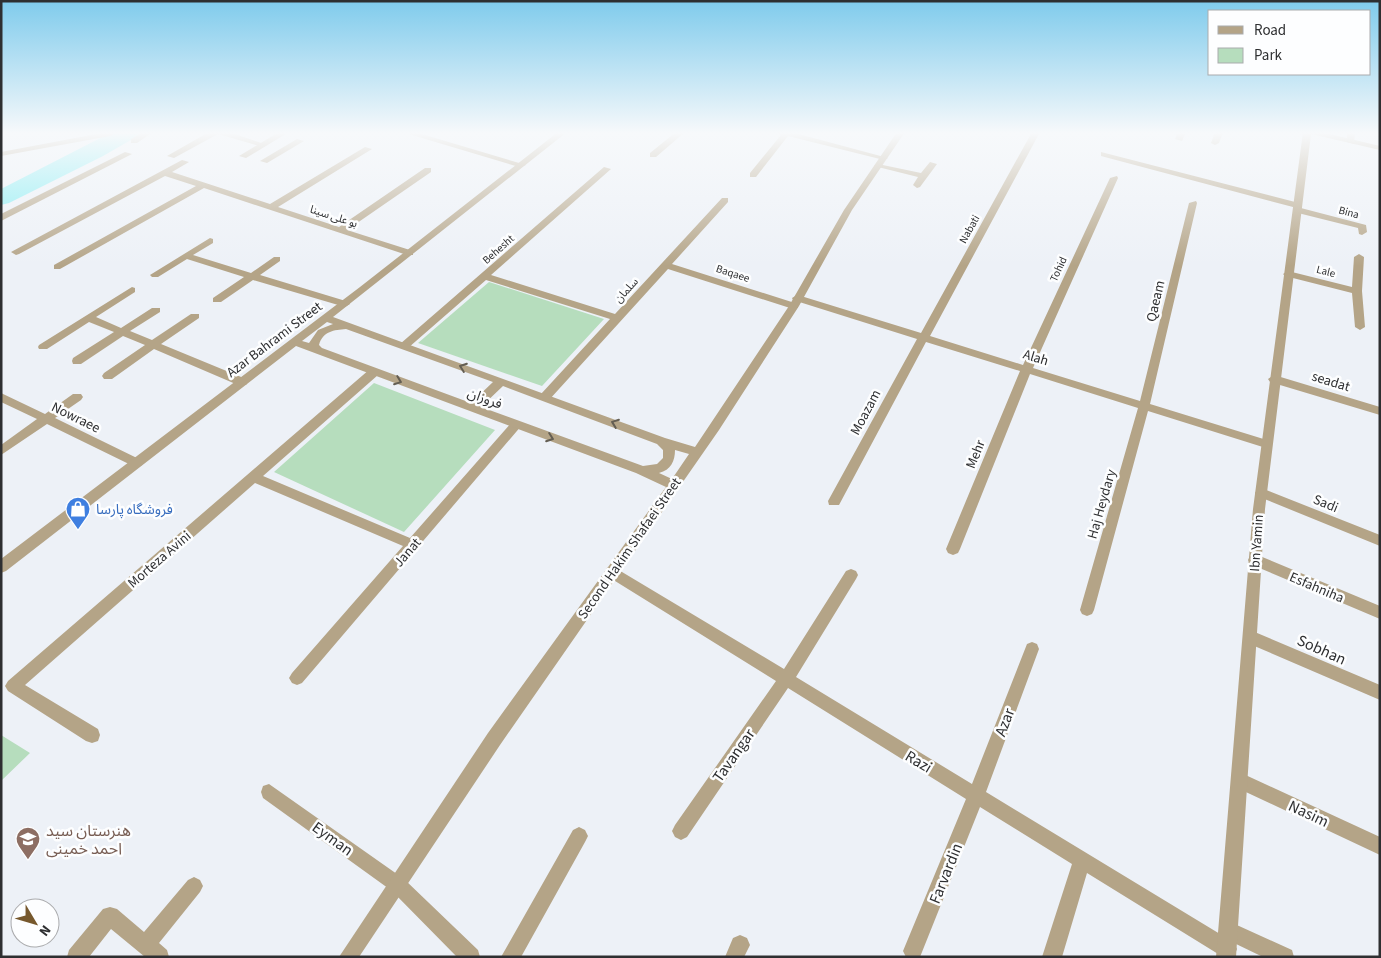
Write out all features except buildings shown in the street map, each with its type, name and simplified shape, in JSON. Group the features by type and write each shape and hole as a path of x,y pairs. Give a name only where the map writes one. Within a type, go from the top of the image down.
{"street":[{"path":"1,218 83,177"},
{"path":"16,252 156,177"},
{"name":"بو علی سینا","path":"179,177 410,253"},
{"path":"272,207 322,177"},
{"path":"340,230 418,177"},
{"name":"Azar Bahrami Street","path":"1,567 345,304 507,177"},
{"name":"Behesht","path":"404,346 598,177"},
{"name":"Second Hakim Shafaei Street","path":"348,957 494,738 698,452 795,302 848,210 871,177"},
{"path":"917,185 923,177"},
{"name":"Nabati","path":"922,338 1011,177"},
{"path":"1185,177 1296,208"},
{"name":"Ibn Yamin","path":"1226,953 1261,494 1301,177"},
{"name":"Tohid","path":"1026,370 1114,178"},
{"path":"57,267 204,185"},
{"name":"سلمان","path":"545,397 725,200"},
{"name":"Qaeam","path":"1144,406 1193,203"},
{"name":"Bina","path":"1296,208 1362,227 1362,232"},
{"path":"155,275 210,241"},
{"path":"185,256 345,304"},
{"path":"1359,257 1357,292 1360,327"},
{"path":"217,300 278,259"},
{"name":"Baqaee","path":"666,265 795,302"},
{"name":"Lale","path":"1288,274 1357,292"},
{"path":"484,276 617,318"},
{"path":"43,347 132,290"},
{"name":"Alah","path":"795,302 922,338 1266,444"},
{"path":"77,361 156,310"},
{"path":"108,376 195,316"},
{"path":"89,318 242,382"},
{"name":"فروزان","path":"326,318 661,441 698,452"},
{"path":"320,352 314,345 317,336 329,328 350,326"},
{"name":"Moazam","path":"834,502 922,338"},
{"name":"فروزان","path":"294,342 640,470 674,485"},
{"name":"Mehr","path":"953,549 1026,370"},
{"name":"Morteza Avini","path":"92,736 14,686 374,372"},
{"name":"seadat","path":"1274,379 1380,412"},
{"path":"472,409 501,381"},
{"name":"Nowraee","path":"1,397 137,463"},
{"path":"1,451 77,397"},
{"name":"Haj Heydary","path":"1087,610 1144,406"},
{"name":"Janat","path":"297,678 516,425"},
{"path":"640,470 654,470 666,464 669,459 669,449 661,441"},
{"path":"253,477 413,545"},
{"name":"Sadi","path":"1261,494 1380,541"},
{"name":"Esfahniha","path":"1255,560 1380,613"},
{"name":"Razi","path":"612,572 1082,860 1226,953"},
{"name":"Tavangar","path":"681,831 786,679 851,574"},
{"name":"Sobhan","path":"1250,637 1380,693"},
{"name":"Azar","path":"976,796 1032,649"},
{"name":"Nasim","path":"1239,780 1380,846"},
{"name":"Eyman","path":"269,792 398,884 471,957"},
{"name":"Farvardin","path":"914,951 976,796"},
{"path":"510,957 579,836"},
{"path":"1052,957 1082,860"},
{"path":"76,957 110,916 153,951 194,886"},
{"path":"1228,930 1285,957"}],"green space":[{"path":"489,282 604,319 542,386 418,343"},
{"path":"374,383 495,430 404,532 274,472"},
{"path":"1,735 30,753 1,781"}],"waterway":[{"path":"1,198 44,177"}],"place":[{"name":"فروشگاه پارسا","path":"78,530"},
{"name":"هنرستان سید احمد خمینی","path":"28,860"}]}
